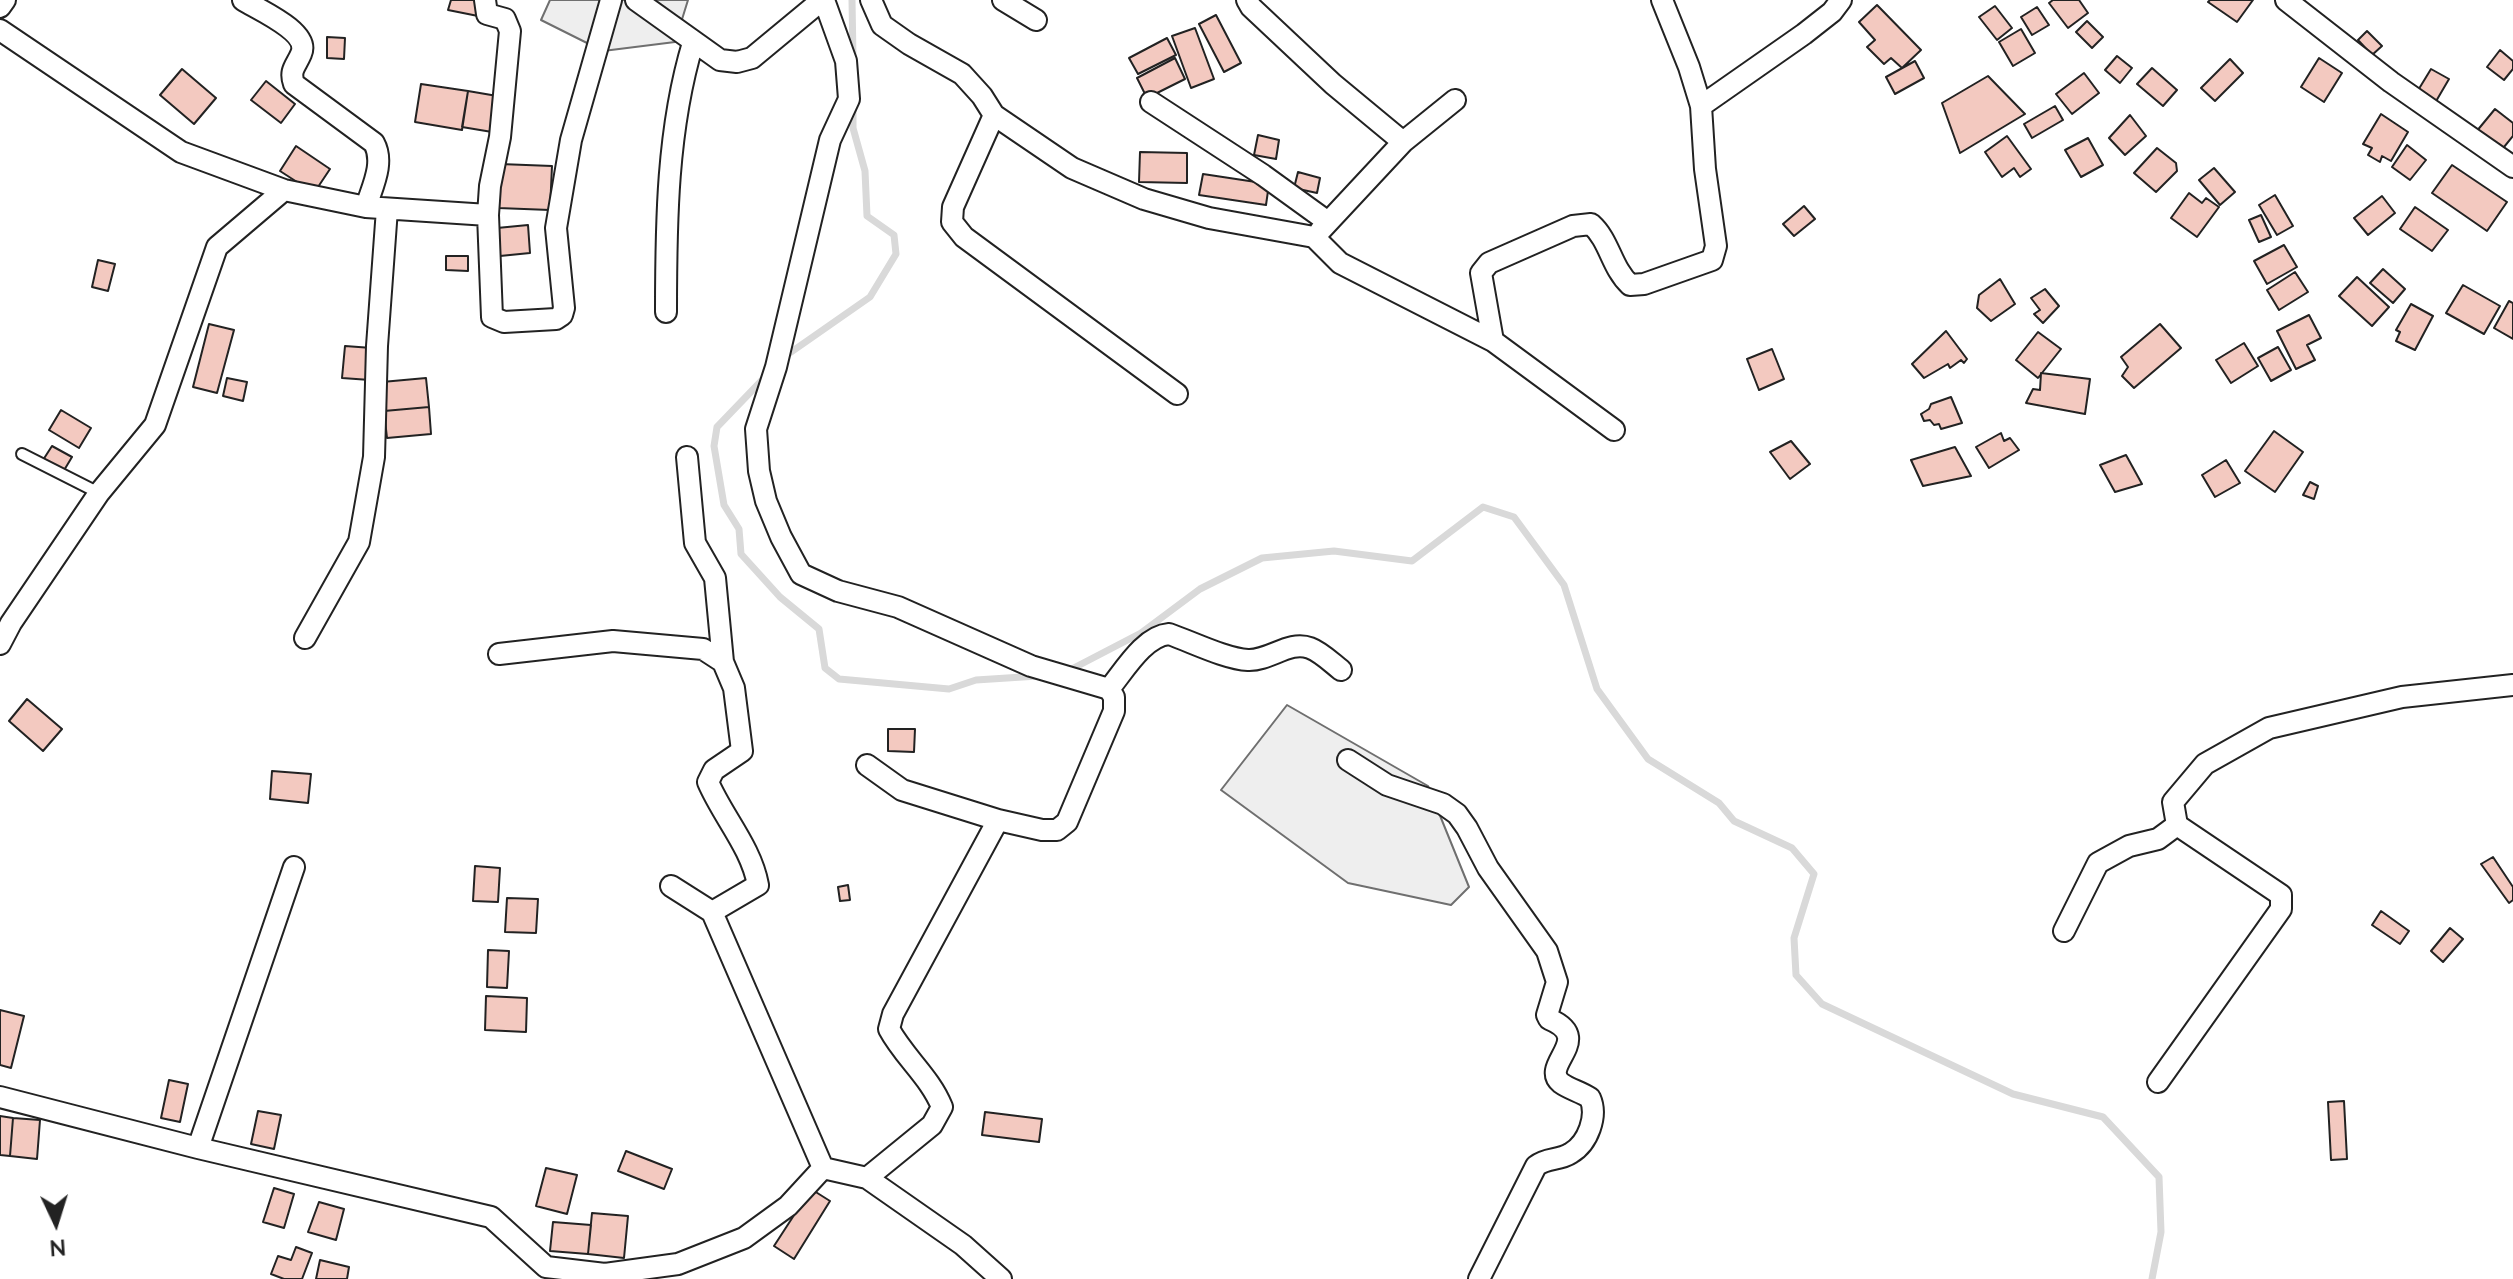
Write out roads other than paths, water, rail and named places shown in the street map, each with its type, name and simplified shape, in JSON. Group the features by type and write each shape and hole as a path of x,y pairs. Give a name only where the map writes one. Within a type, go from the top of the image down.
{"street":[{"path":"0,7 5,0"},
{"path":"243,0 294,31 301,39 301,54 292,68 294,84 374,143 379,153 374,457 359,542 305,638"},
{"path":"485,0 487,14 505,19 510,31 504,109 488,215 492,317 504,322 556,319 562,315 564,308 556,228 558,213 571,140 611,0"},
{"path":"636,0 720,60 737,62 752,58 823,0 846,61 849,99 830,140 776,367 756,429 759,471 771,513 801,574 838,591 898,607 1031,666 1109,689 1114,697 1114,711 1067,822 1057,830 1042,830 998,820 902,790 867,765"},
{"path":"871,0 882,25 962,74 994,115 1072,168 1144,199 1257,228 1321,229 1403,142 1455,100"},
{"path":"1003,0 1036,20"},
{"path":"1247,0 1333,84 1403,142"},
{"path":"1493,341 1481,273 1489,263 1573,226 1591,224 1603,235 1619,274 1630,285 1644,284 1712,260 1716,246 1705,169 1701,106 1662,0"},
{"path":"1701,106 1804,34 1832,12 1841,0"},
{"path":"2286,0 2391,82 2513,167"},
{"path":"0,30 181,152 284,190 377,208 488,215"},
{"path":"666,312 666,217 683,75 693,43"},
{"path":"1151,102 1263,175 1321,229 1340,263 1493,341 1614,430"},
{"path":"994,115 953,207 952,222 964,237 1177,394"},
{"path":"0,644 99,493 155,425 217,247 284,190"},
{"path":"687,457 695,543 715,578 723,662 734,688 742,751 714,770 708,782 744,849 758,885 712,912"},
{"path":"1109,689 1150,642 1160,635 1169,634 1244,660 1265,658 1290,647 1312,648 1341,670"},
{"path":"499,654 613,641 703,649 723,662"},
{"path":"2158,1082 2281,909 2281,895 2177,825 2173,802 2205,764 2269,728 2402,697 2513,685"},
{"path":"1348,760 1387,785 1443,804 1457,814 1467,828 1488,868 1547,951 1557,982 1547,1015 1568,1035 1568,1044 1556,1070 1557,1078 1590,1098 1593,1105 1588,1133 1573,1152 1544,1159 1536,1166 1479,1279"},
{"path":"867,1178 932,1125 942,1107 935,1090 897,1044 889,1029 893,1014 998,820"},
{"path":"2064,931 2098,863 2129,846 2158,839 2177,825"},
{"path":"198,1148 294,867"},
{"path":"671,886 712,912 823,1168"},
{"path":"0,1097 198,1148 491,1217 546,1267 605,1274 678,1264 744,1238 788,1206 823,1168"},
{"path":"823,1168 867,1178 963,1245 1001,1279"}],"lane":[{"path":"22,454 99,493"}],"waterway":[{"path":"852,0 853,57"},
{"path":"784,357 870,297 896,254 894,235 867,216 865,171 853,128 853,105"},
{"path":"767,375 717,427 714,446 724,505 739,529 741,554 780,597 819,629 825,668 839,679 949,689 976,680 1038,676"},
{"path":"1066,672 1141,633 1200,589 1262,558 1334,551 1412,561 1483,507 1514,517 1564,585 1597,689 1648,759 1719,803 1734,821 1792,848 1814,874 1794,938 1796,975 1822,1004 2013,1094 2103,1117 2159,1177 2161,1232 2152,1279"}]}
